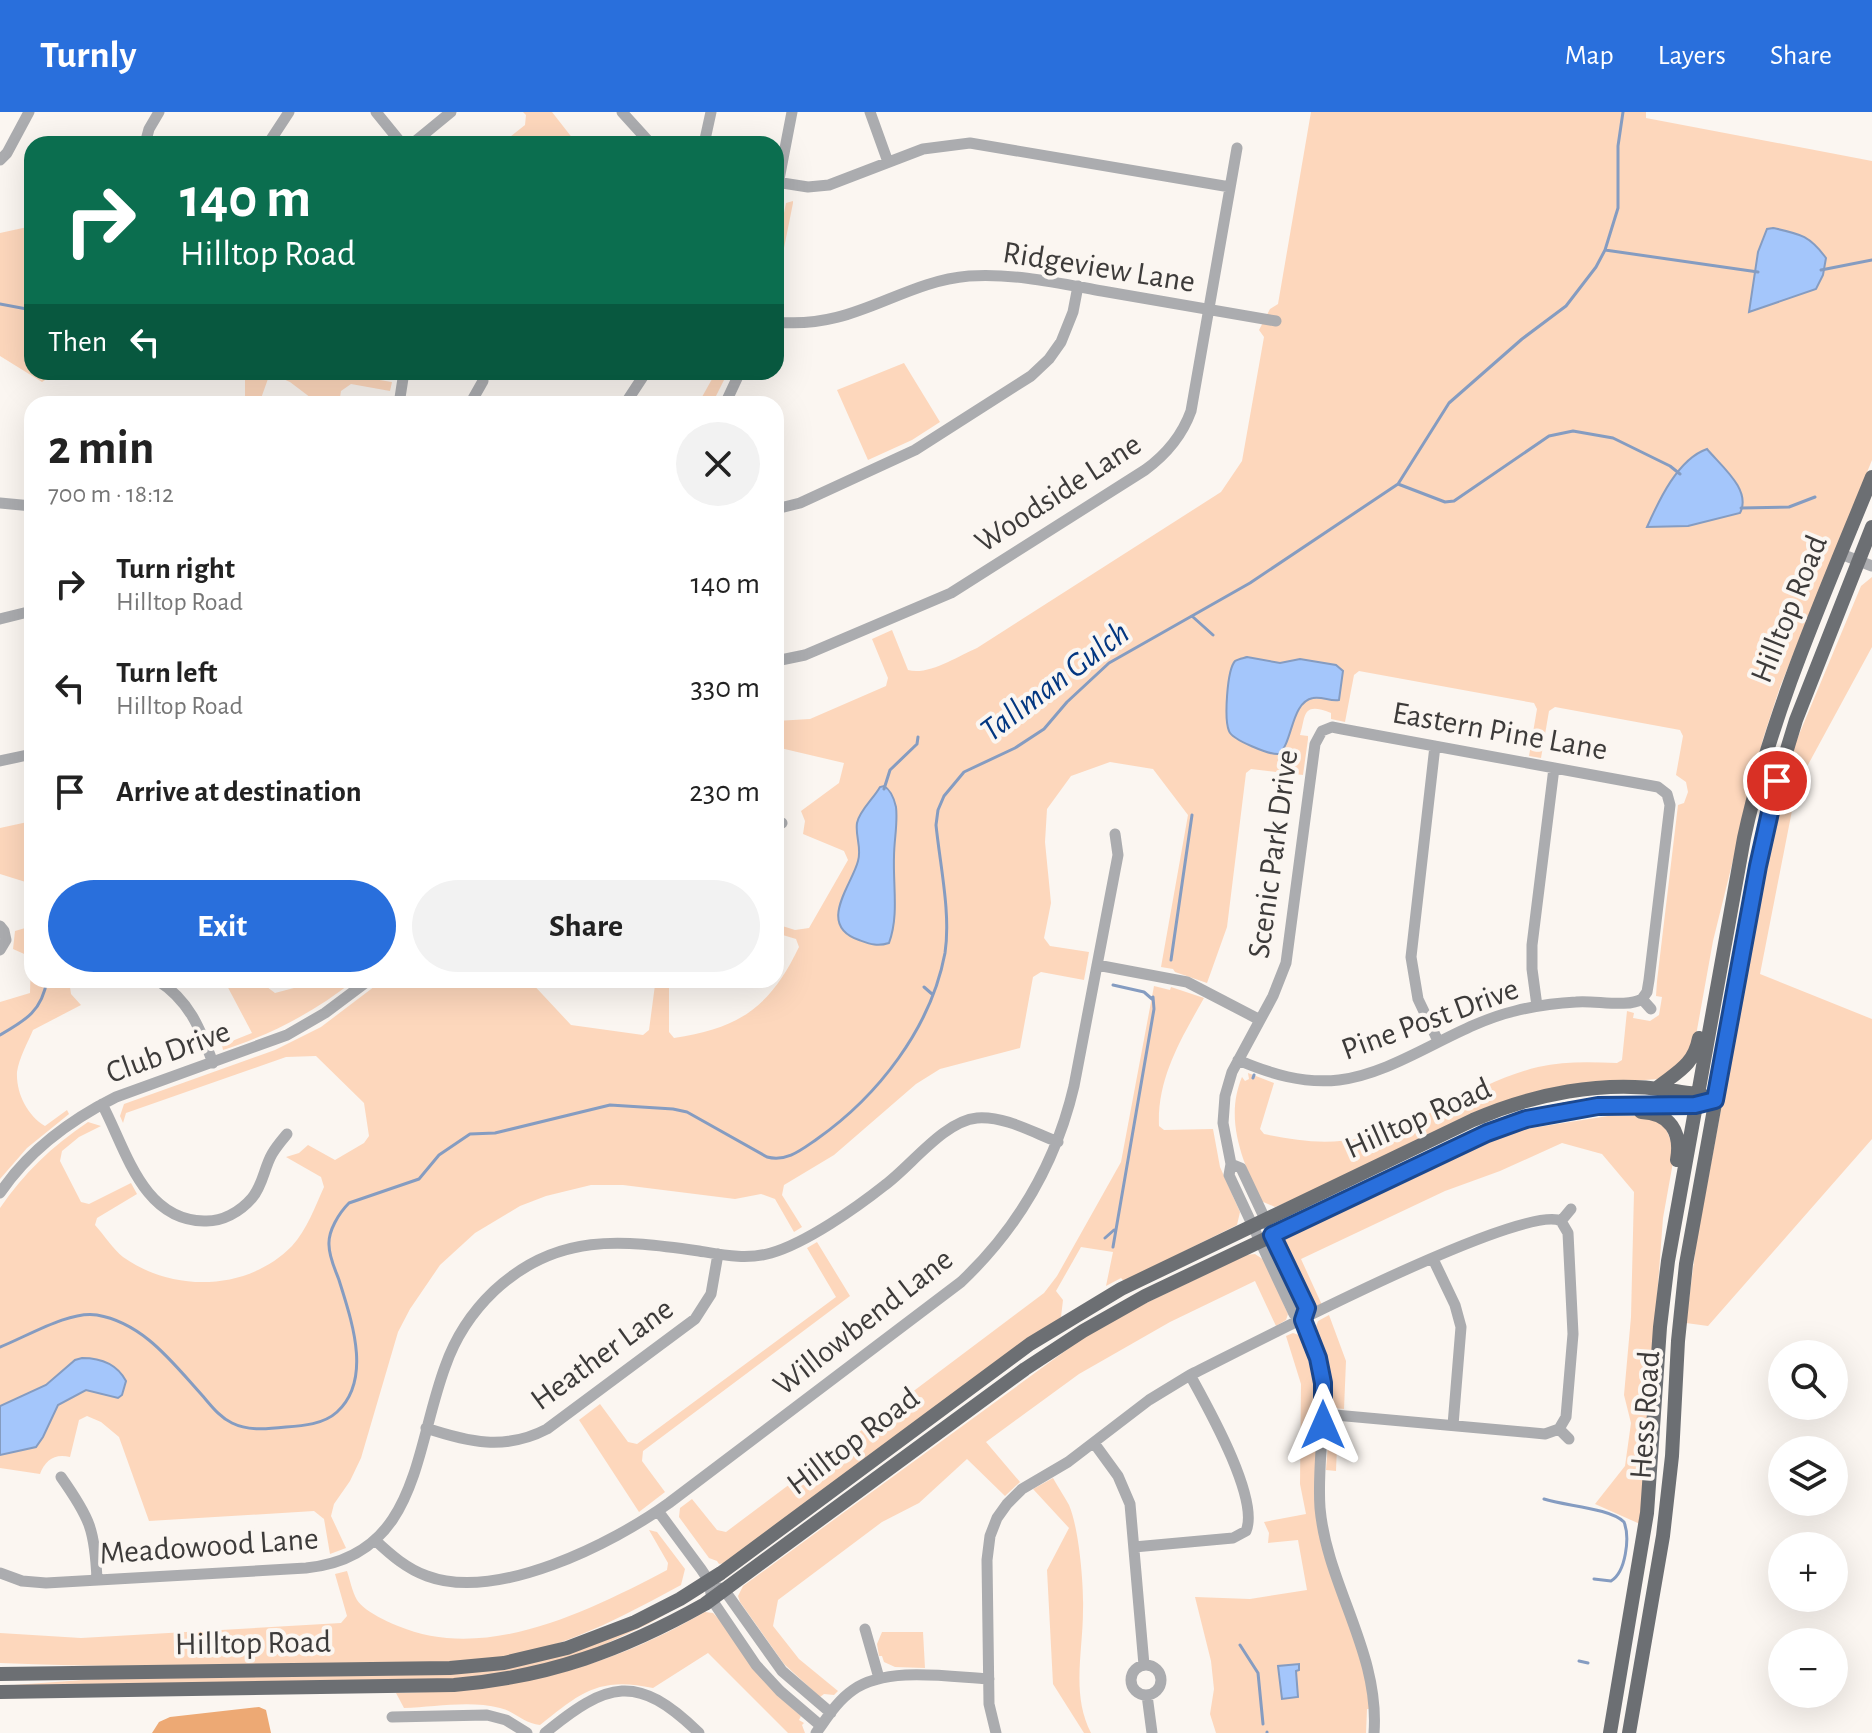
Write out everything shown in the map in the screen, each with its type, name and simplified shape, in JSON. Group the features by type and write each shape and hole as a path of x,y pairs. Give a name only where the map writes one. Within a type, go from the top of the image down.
{"main road":[{"name":"Hilltop Road","path":"1696,1099 1746,826 1769,740 1872,477"},
{"name":"Hilltop Road","path":"0,1692 436,1686 505,1680 557,1669 611,1651 666,1627 712,1600 1070,1339 1138,1300 1504,1126 1573,1109 1715,1100 1774,792 1804,697 1865,563 1872,527"},
{"path":"1657,1088 1682,1071 1695,1054 1716,947 1726,934"},
{"name":"Hilltop Road","path":"0,1674 478,1666 536,1656 582,1643 648,1616 709,1581 1056,1327 1121,1289 1473,1120 1513,1105 1577,1090 1657,1088 1696,1099"},
{"name":"Hess Road","path":"1610,1733 1647,1513 1661,1314 1696,1099"},
{"name":"Hess Road","path":"1629,1733 1663,1536 1683,1291 1715,1100"},
{"path":"1573,1109 1590,1114 1651,1113 1672,1124 1679,1147 1667,1214 1673,1229"}],"street":[{"path":"0,160 29,112"},
{"path":"147,136 159,112"},
{"path":"273,136 289,112"},
{"path":"376,112 396,136"},
{"path":"422,136 451,112"},
{"path":"622,112 644,136"},
{"path":"706,136 711,112"},
{"path":"784,149 792,112"},
{"path":"870,112 888,162"},
{"path":"784,183 808,187 829,185 930,147 978,144 1230,187"},
{"name":"Woodside Lane","path":"784,659 814,652 951,593 1149,468 1174,444 1188,418 1237,148"},
{"name":"Ridgeview Lane","path":"784,322 810,323 838,318 931,284 958,278 1002,275 1276,321"},
{"path":"784,507 800,503 915,450 1031,376 1049,359 1065,335 1078,286"},
{"path":"475,396 483,381"},
{"path":"0,503 24,505"},
{"path":"1841,554 1865,563"},
{"path":"0,619 24,613"},
{"name":"Eastern Pine Lane","path":"1319,726 1672,790 1649,980 1642,999"},
{"name":"Scenic Park Drive","path":"1259,1223 1229,1175 1231,1164 1224,1136 1223,1110 1238,1060 1279,983 1288,954 1319,726"},
{"path":"1435,746 1411,957 1418,999 1438,1041"},
{"path":"0,761 24,756"},
{"path":"1537,1006 1532,945 1554,768"},
{"name":"Willowbend Lane","path":"376,1541 398,1561 421,1574 454,1582 475,1583 516,1575 583,1552 626,1532 658,1511 961,1282 992,1251 1024,1208 1058,1142 1074,1086 1118,855 1115,834"},
{"path":"0,926 6,940 0,950"},
{"path":"1097,965 1193,984 1260,1020"},
{"path":"168,988 192,1013 213,1063"},
{"name":"Club Drive","path":"0,1193 24,1162 50,1138 102,1104 264,1045 305,1026 358,988"},
{"path":"1642,999 1651,1009"},
{"name":"Pine Post Drive","path":"1238,1060 1292,1079 1339,1080 1369,1073 1496,1016 1537,1006 1595,1001 1631,1003 1642,999"},
{"path":"102,1104 149,1196 169,1213 190,1220 215,1220 241,1208 255,1194 272,1154 287,1134"},
{"name":"Meadowood Lane","path":"0,1573 29,1582 97,1580 319,1567 344,1560 376,1541 404,1501 445,1367 465,1326 494,1291 527,1267 563,1251 603,1242 639,1242 746,1257 764,1255 802,1239 874,1194 945,1132 964,1121 995,1119 1058,1142"},
{"path":"1561,1221 1571,1209"},
{"path":"996,1733 990,1715 987,1560 994,1525 1004,1507 1020,1490 1068,1462 1149,1400 1190,1375 1433,1259 1513,1226 1550,1217 1561,1221 1568,1233 1573,1334 1566,1417 1559,1429 1548,1434 1324,1414"},
{"path":"1259,1223 1307,1308 1303,1320 1321,1372 1324,1414 1320,1492 1323,1527 1370,1673 1374,1733"},
{"name":"Heather Lane","path":"426,1428 467,1440 495,1444 526,1439 547,1429 695,1319 711,1294 718,1254"},
{"path":"1433,1259 1455,1305 1461,1327 1453,1425"},
{"path":"1134,1547 1250,1535 1234,1463 1190,1375"},
{"path":"1559,1429 1569,1439"},
{"path":"1094,1443 1115,1470 1131,1511 1144,1665"},
{"path":"61,1477 82,1507 93,1531 97,1580"},
{"path":"658,1511 709,1581 725,1591 779,1668 831,1713"},
{"path":"709,1581 712,1600 765,1675 819,1730 853,1690 879,1678 989,1679"},
{"path":"865,1629 879,1678"},
{"path":"1144,1665 1155,1668 1161,1677 1159,1688 1147,1695 1136,1692 1131,1681 1134,1670 1144,1665"},
{"path":"545,1733 590,1699 609,1692 625,1691 664,1702 699,1733"},
{"path":"1147,1695 1152,1733"},
{"path":"392,1717 487,1715 506,1720 527,1733"}],"shaded area":[{"path":"523,112 552,112 571,136 511,136 525,125 526,115"},
{"path":"1311,112 1646,112 1646,118 1872,161 1872,460 1780,687 1763,739 1713,941 1690,1054 1659,1079 1570,1085 1275,1207 1261,1201 1242,1156 1235,1125 1237,1093 1242,1077 1245,1081 1249,1079 1248,1073 1274,1083 1260,1129 1264,1134 1312,1141 1349,1140 1407,1124 1493,1083 1538,1067 1567,1063 1617,1063 1622,1060 1627,1011 1634,1013 1633,1018 1650,1021 1659,1015 1662,997 1656,996 1657,981 1678,805 1684,803 1688,792 1686,782 1676,775 1683,736 1680,730 1555,707 1549,711 1541,758 1529,756 1537,709 1534,703 1359,671 1354,675 1345,722 1331,719 1331,713 1321,710 1306,713 1300,735 1308,736 1303,775 1251,769 1246,773 1227,927 1207,983 1161,967 1188,815 1153,769 1110,762 1071,776 1047,809 1045,842 1051,903 1044,938 1050,946 1089,952 1084,980 1041,972 1033,977 1020,1048 940,1069 916,1084 834,1155 784,1185 782,1195 802,1227 794,1232 775,1199 761,1194 735,1199 623,1185 591,1185 520,1206 475,1233 440,1265 398,1332 361,1458 334,1504 331,1516 346,1548 330,1554 324,1519 314,1511 149,1521 119,1437 101,1422 87,1416 79,1420 70,1457 51,1459 40,1474 0,1468 0,1208 40,1161 88,1122 101,1126 79,1137 62,1151 60,1161 81,1202 89,1204 131,1183 137,1194 97,1218 95,1225 116,1250 143,1269 164,1277 210,1282 232,1279 274,1261 292,1246 324,1187 321,1177 286,1157 299,1153 308,1145 335,1160 364,1143 369,1136 364,1103 316,1056 286,1057 126,1113 123,1123 120,1116 124,1104 275,1050 321,1027 372,988 536,988 571,1025 643,1035 649,1030 655,988 669,988 669,1032 674,1038 735,1021 764,1000 774,988 784,988 784,974 799,947 796,939 784,935 784,927 795,930 809,928 848,860 844,851 803,834 805,821 801,811 839,783 844,763 784,749 784,721 810,719 886,686 888,678 872,639 892,630 908,670 925,670 943,664 977,648 1221,492 1242,461 1264,337 1259,330 1270,309 1278,304"},
{"path":"793,201 784,247 784,213 786,203"},
{"path":"24,228 24,371 0,356 0,233"},
{"path":"904,363 940,422 912,440 868,460 837,390"},
{"path":"245,380 268,380 262,396 245,396"},
{"path":"286,380 392,382 390,391 351,384 341,391 340,396 308,396"},
{"path":"712,380 724,380 716,396 702,396"},
{"path":"1872,577 1872,647 1797,785 1760,974 1872,1019 1872,1139 1708,1326 1686,1323 1697,1238 1779,800 1793,749 1861,586"},
{"path":"24,823 24,882 0,874 0,828"},
{"path":"24,928 24,954 13,949 15,931"},
{"path":"1154,986 1170,990 1171,987 1204,998 1166,1075 1159,1108 1159,1126 1164,1130 1213,1129 1220,1167 1240,1212 1237,1225 1124,1281 1121,1278 1106,1286 1113,1252 1081,1247 1056,1291 1063,1300 1061,1317 725,1563 719,1564 709,1558 679,1517 680,1508 692,1499 717,1530 726,1532 1044,1293 1057,1276 1121,1162"},
{"path":"30,988 70,988 71,994 81,1005 33,1030 17,1072 18,1088 24,1103 45,1126 67,1110 69,1114 27,1148 0,1179 0,1002 30,993"},
{"path":"228,988 268,988 275,993 294,988 344,988 292,1021 223,1050 222,1045 252,1033"},
{"path":"1608,1116 1648,1116 1664,1124 1675,1151 1663,1218 1640,1524 1595,1504 1625,1466 1631,1423 1624,1395 1631,1317 1634,1192 1602,1154 1562,1143 1445,1191 1301,1259 1322,1305 1309,1302 1284,1245 1286,1237 1291,1234 1507,1132"},
{"path":"817,1242 850,1296 643,1451 642,1461 665,1492 639,1512 579,1420 600,1404 628,1442 637,1444 836,1297 807,1248"},
{"path":"1255,1254 1264,1260 1288,1314 1286,1320 1276,1326 1255,1281 1170,1322 1079,1374 986,1442 1020,1482 1005,1496 967,1459 919,1503 882,1522 778,1600 773,1626 799,1659 838,1691 834,1695 824,1694 820,1697 784,1664 740,1602 738,1596 743,1586 1083,1338 1138,1307 1246,1255"},
{"path":"1329,1315 1346,1361 1344,1409 1335,1408 1330,1402 1326,1365 1315,1329 1318,1321"},
{"path":"1293,1333 1302,1336 1315,1368 1319,1400 1315,1492 1365,1672 1370,1709 1367,1709 1366,1733 1216,1733 1210,1714 1214,1689 1211,1661 1195,1597 1250,1599 1307,1590 1298,1540 1268,1543 1269,1533 1264,1522 1306,1514 1300,1484 1301,1384 1286,1336"},
{"path":"1338,1421 1336,1471 1326,1470 1329,1430 1331,1424"},
{"path":"1053,1478 1073,1515 1078,1542 1083,1599 1081,1703 1091,1733 1084,1733 1053,1684 1047,1570 1069,1528 1033,1489"},
{"path":"649,1530 657,1532 685,1569 681,1585 583,1634 520,1654 424,1664 123,1666 0,1663 0,1633 81,1638 341,1623 347,1616 335,1574 347,1571 360,1604 398,1626 432,1636 466,1639 501,1635 571,1615 667,1570 668,1563"},
{"path":"690,1600 584,1654 549,1665 466,1679 0,1686 97,1679 512,1667 559,1656 603,1640"},
{"path":"705,1612 713,1613 719,1619 776,1694 801,1716 799,1720 804,1723 805,1733 788,1733 708,1653 653,1688 618,1684 591,1690 540,1725 488,1706 464,1704 404,1708 396,1693 480,1688 556,1674 630,1649"},
{"path":"882,1632 923,1632 925,1668 895,1667 884,1662 879,1656 877,1644"},
{"path":"259,1707 266,1710 271,1733 152,1733 159,1722 170,1717"}],"water":[{"path":"1767,229 1797,234 1814,244 1826,258 1823,275 1816,289 1749,312 1758,252"},
{"path":"1707,449 1739,487 1743,504 1740,513 1688,526 1647,527 1678,471"},
{"path":"1247,657 1280,663 1300,659 1336,665 1343,671 1339,700 1313,698 1306,701 1296,714 1279,754 1237,739 1227,725 1228,684 1232,666 1235,661"},
{"path":"884,786 892,795 896,807 895,912 889,943 877,945 846,933 838,915 859,856 858,818 880,787"},
{"path":"75,1360 102,1361 118,1370 126,1381 122,1395 118,1398 86,1390 58,1405 36,1447 0,1455 0,1406 46,1385"},
{"path":"1299,1664 1296,1671 1298,1697 1282,1699 1278,1666"}],"waterway":[{"name":"Tallman Gulch","path":"0,1347 61,1320 97,1315 129,1326 142,1335 167,1357 219,1414 232,1423 258,1429 313,1424 332,1416 348,1398 357,1366 353,1330 329,1249 335,1222 349,1203 419,1179 439,1155 470,1134 495,1133 610,1105 687,1112 767,1157 787,1156 817,1139 861,1102 899,1058 928,1008 938,981 945,953 946,906 936,825 944,796 964,772 1015,748 1044,729 1067,702 1109,663 1250,583 1398,484 1449,403 1522,339 1566,306 1596,267 1605,250 1618,208 1618,146 1623,112"},
{"path":"1605,250 1758,272"},
{"path":"1821,270 1872,260"},
{"path":"0,304 24,308"},
{"path":"1398,484 1445,502 1454,501 1549,436 1573,431 1613,438 1680,474"},
{"path":"1741,508 1789,507 1815,497"},
{"path":"1193,617 1213,635"},
{"path":"884,789 890,770 917,744 918,737"},
{"path":"1171,960 1192,815"},
{"path":"1113,985 1144,992 1152,999"},
{"path":"924,987 932,994"},
{"path":"0,1035 31,1014 46,988"},
{"path":"1113,1247 1154,1009 1153,997"},
{"path":"1105,1238 1114,1230"},
{"path":"1544,1499 1609,1513 1624,1522 1626,1545 1620,1570 1611,1581 1594,1579"},
{"path":"1240,1645 1258,1673 1263,1724"},
{"path":"1579,1661 1588,1663"}],"route":[{"path":"1323,1425 1323,1383 1318,1358 1303,1320 1307,1308 1272,1235 1487,1133 1526,1119 1598,1106 1695,1105 1715,1100 1758,866 1777,781"}]}
